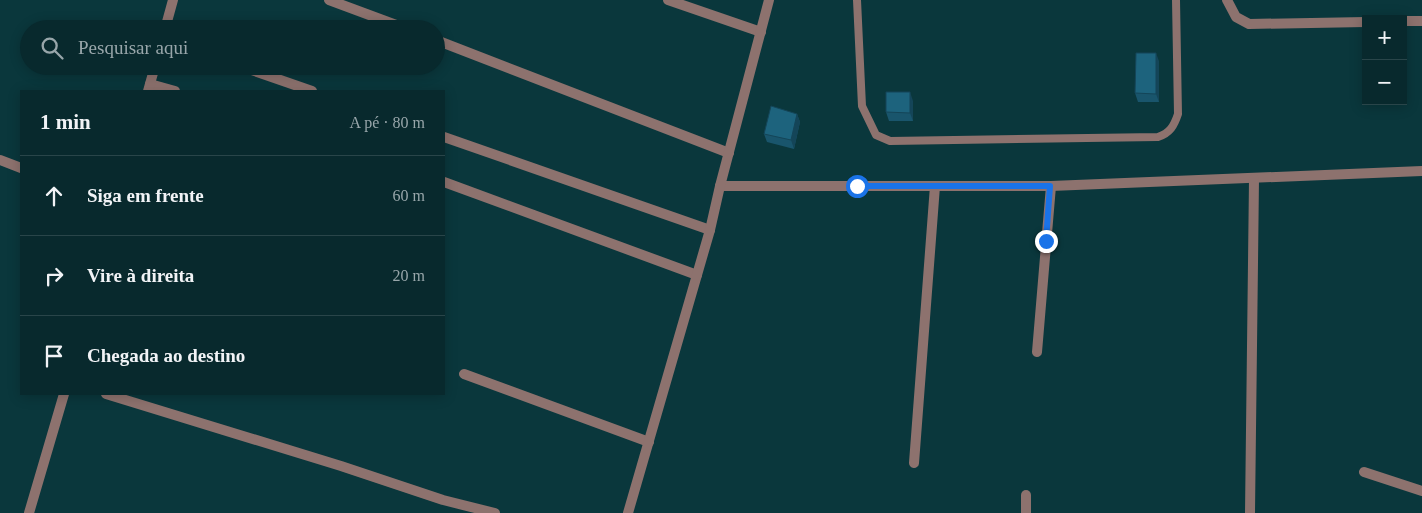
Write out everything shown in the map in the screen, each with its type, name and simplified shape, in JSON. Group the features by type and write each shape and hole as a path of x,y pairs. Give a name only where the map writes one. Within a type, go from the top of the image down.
{"street":[{"path":"167,20 172,0"},
{"path":"329,0 383,20"},
{"path":"668,0 761,32"},
{"path":"628,513 710,230 769,0"},
{"path":"1228,0 1236,17 1249,24 1362,22"},
{"path":"1407,21 1422,21"},
{"path":"445,43 729,153"},
{"path":"266,75 309,90"},
{"path":"149,87 168,90"},
{"path":"445,137 710,230"},
{"path":"0,160 20,168"},
{"path":"720,186 1050,186 1422,171"},
{"path":"1250,513 1254,178"},
{"path":"445,182 697,275"},
{"path":"914,462 935,186"},
{"path":"1037,352 1050,186"},
{"path":"464,374 649,442"},
{"path":"29,513 64,395"},
{"path":"109,395 341,466 443,500 495,513"},
{"path":"1364,472 1422,491"},
{"path":"1026,496 1026,513"}],"lane":[{"path":"857,0 862,106 876,134 890,141 1158,137 1167,134 1175,124 1178,114 1176,0"}],"building":[{"path":"1136,53 1156,53 1156,94 1135,93"},
{"path":"886,92 910,92 910,113 886,112"},
{"path":"771,106 797,114 791,140 764,134"}],"route":[{"path":"857,186 1050,186 1046,241"}]}
